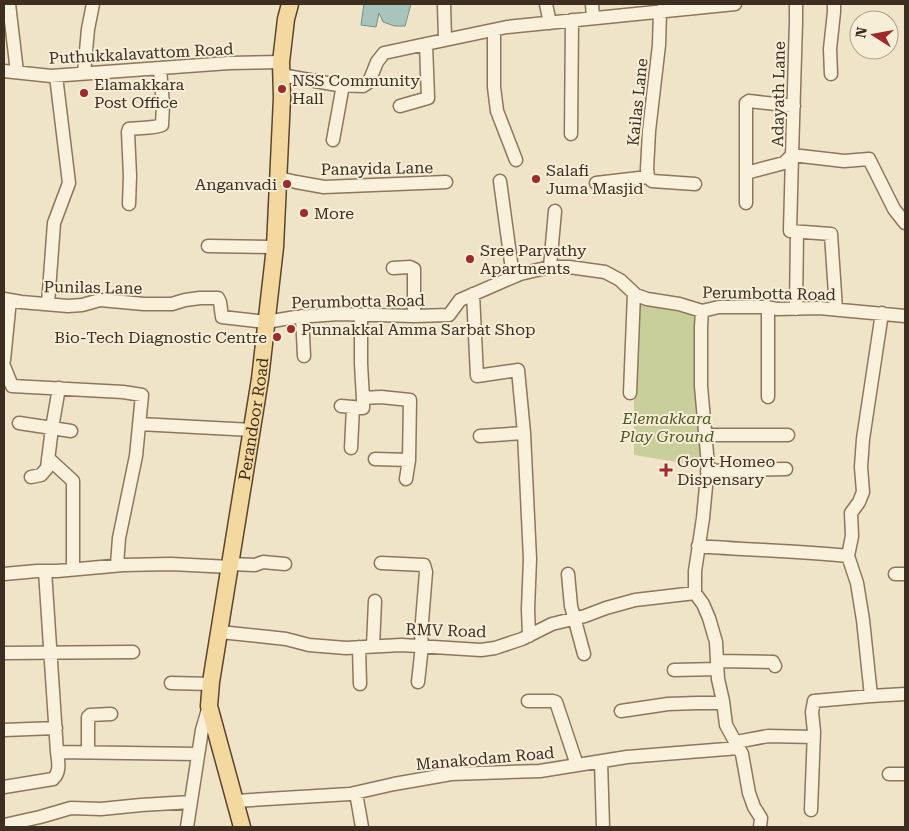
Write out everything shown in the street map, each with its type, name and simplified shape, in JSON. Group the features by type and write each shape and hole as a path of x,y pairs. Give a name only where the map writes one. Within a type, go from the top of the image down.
{"main road":[{"name":"Perandoor Road","path":"242,827 209,706 260,379 275,247 282,98 281,69 286,19 290,4"}],"street":[{"path":"9,4 17,72"},
{"path":"84,73 88,29 93,4"},
{"path":"444,4 445,40"},
{"path":"546,4 550,23"},
{"path":"592,4 593,18"},
{"path":"400,106 428,98 426,44 507,27 734,4"},
{"name":"Adayath Lane","path":"796,4 792,155 844,161 869,159 894,209 905,223"},
{"path":"831,74 830,48 834,4"},
{"name":"Kailas Lane","path":"648,177 649,131 659,44 660,11"},
{"path":"571,134 572,20"},
{"path":"494,30 494,86 498,111 516,160"},
{"name":"Puthukkalavattom Road","path":"4,72 56,76 229,64 281,69 343,85 362,86 369,82 377,62 384,53 426,44"},
{"path":"129,204 128,132 129,129 155,128 162,125 163,105 160,69"},
{"path":"48,304 54,223 69,183 56,76"},
{"path":"333,140 343,85"},
{"path":"746,203 746,103 749,101 794,106"},
{"path":"746,173 784,163 792,155"},
{"path":"792,155 790,231 832,234 836,310"},
{"path":"596,183 648,177 652,181 695,184"},
{"name":"Panayida Lane","path":"279,178 324,187 446,182"},
{"path":"500,181 513,277"},
{"path":"550,267 555,211"},
{"path":"796,309 797,232"},
{"path":"208,246 275,247"},
{"path":"393,268 410,267 414,269 414,316"},
{"name":"Perumbotta Road","path":"266,322 302,316 339,314 449,315 460,300 520,274 550,267 569,267 605,272 620,280 636,295 702,311 719,307 768,307 905,316"},
{"path":"630,393 634,293"},
{"path":"473,294 477,376 518,370 524,433 530,559 529,636"},
{"name":"Punilas Lane","path":"12,300 68,306 82,305 100,300 144,304 172,304 192,299 218,298 222,317 266,322"},
{"path":"4,360 12,300"},
{"path":"768,307 768,397"},
{"path":"702,311 701,378 708,471 695,571 695,593 703,604 716,642 718,679 726,725 742,754 749,793 754,807 761,818 760,827"},
{"path":"871,696 857,583 848,556 852,536 851,513 863,492 861,467 882,313"},
{"path":"351,448 347,407 363,408 361,315"},
{"path":"302,316 304,356"},
{"path":"4,366 12,386 123,392 142,395 136,456 119,538 117,565"},
{"path":"31,477 41,475 47,468 60,388"},
{"path":"363,398 380,397 410,400 409,460 406,479"},
{"path":"19,423 72,431"},
{"path":"139,424 252,430"},
{"path":"480,436 524,433"},
{"path":"706,435 788,435"},
{"path":"48,458 73,481 73,569"},
{"path":"375,459 409,460"},
{"path":"708,471 786,468"},
{"path":"698,546 812,552 848,556"},
{"path":"4,574 117,565 255,565 263,562 285,564"},
{"path":"381,563 424,565 426,572 418,682"},
{"path":"4,787 53,779 59,772 46,571"},
{"path":"568,574 571,606 584,654"},
{"name":"RMV Road","path":"220,632 268,637 310,645 346,648 401,645 481,650 495,648 529,636 552,624 635,600 695,593"},
{"path":"373,646 375,601"},
{"path":"359,647 360,684"},
{"path":"4,653 133,652"},
{"path":"674,670 772,662 775,666"},
{"path":"171,683 211,684"},
{"path":"811,810 814,737 812,712 814,701 905,694"},
{"path":"528,701 556,702 577,765"},
{"path":"621,711 668,704 723,703"},
{"path":"187,827 202,730 209,706"},
{"path":"88,752 88,717 90,715 111,714"},
{"path":"4,730 56,728"},
{"name":"Manakodam Road","path":"235,801 350,794 451,774 540,771 627,757 738,745 768,736 814,737"},
{"path":"58,752 198,754"},
{"path":"600,761 603,827"},
{"path":"889,774 905,774"},
{"path":"356,793 362,827"},
{"path":"4,825 18,825 71,808 101,810 191,802"}],"green space":[{"name":"Elemakkara Play Ground","path":"637,302 698,314 701,466 634,455"}],"water":[{"path":"364,4 411,4 405,26 395,26 383,22 379,13 376,27 361,25"}],"place":[{"name":"NSS Community Hall","path":"282,89"},
{"name":"Elamakkara Post Office","path":"84,93"},
{"name":"Salafi Juma Masjid","path":"536,179"},
{"name":"Anganvadi","path":"287,184"},
{"name":"More","path":"304,213"},
{"name":"Sree Parvathy Apartments","path":"470,259"},
{"name":"Punnakkal Amma Sarbat Shop","path":"291,329"},
{"name":"Bio-Tech Diagnostic Centre","path":"277,337"},
{"name":"Govt Homeo Dispensary","path":"666,470"}]}
